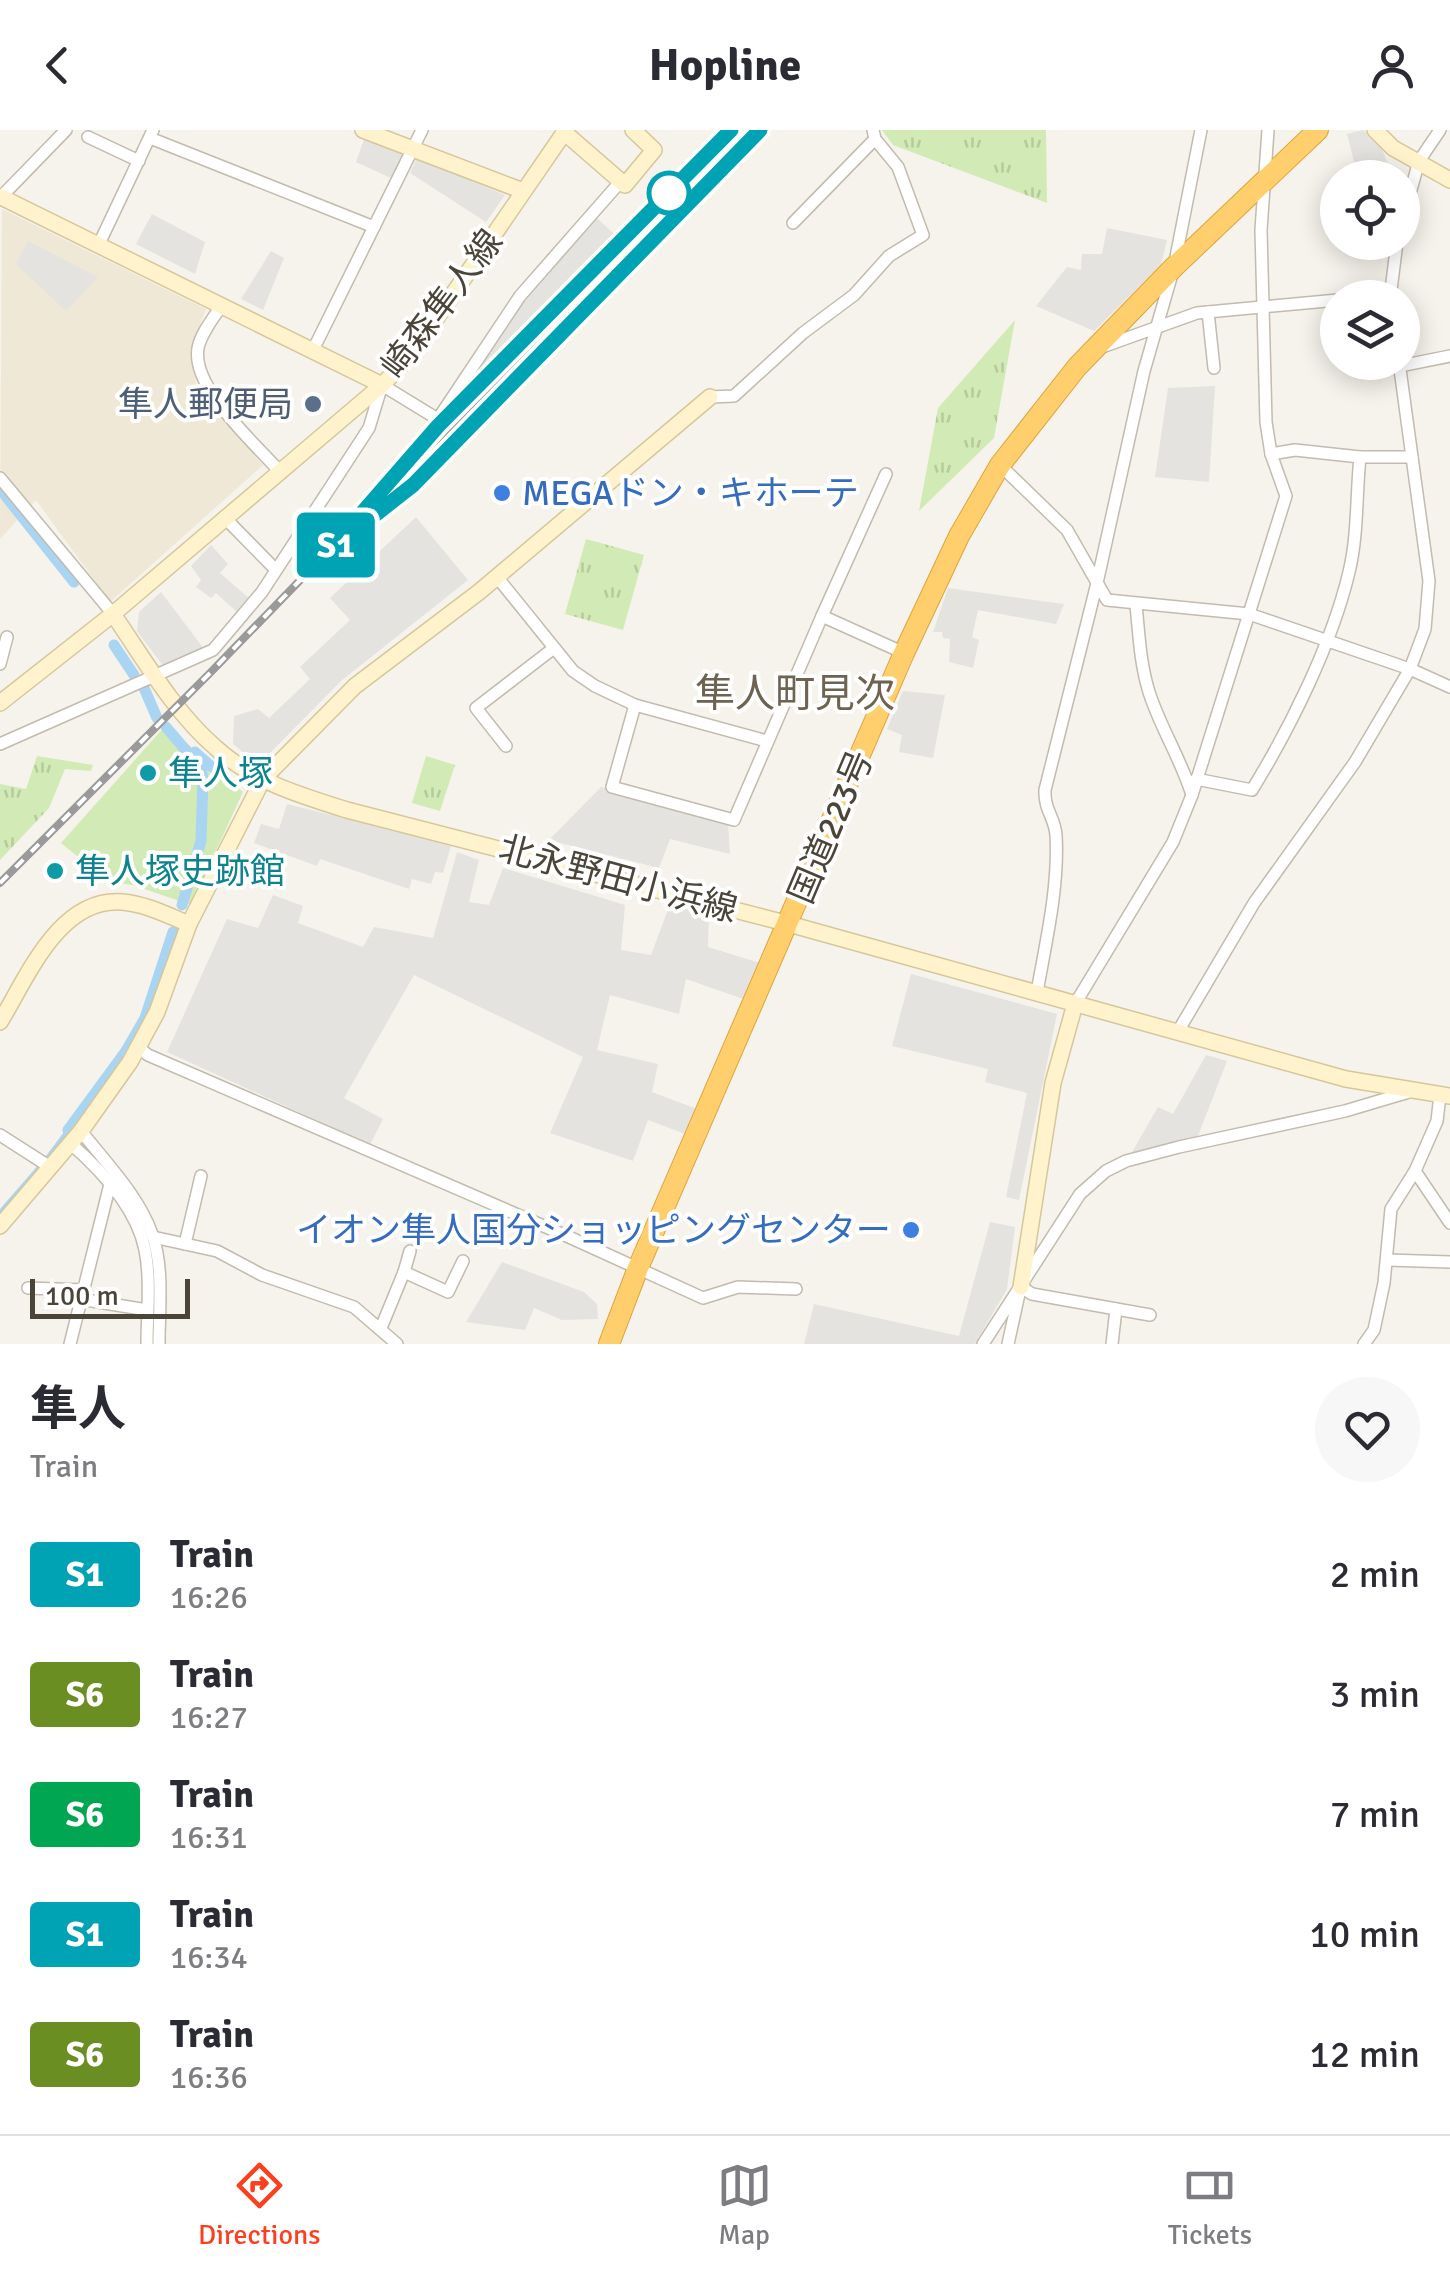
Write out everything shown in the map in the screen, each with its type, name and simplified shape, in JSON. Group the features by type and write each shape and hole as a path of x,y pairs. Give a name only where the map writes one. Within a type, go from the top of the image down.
{"highway":[{"name":"国道223号","path":"609,1344 638,1268 958,536 1000,465 1052,396 1174,266 1318,130"}],"main road":[{"path":"362,130 523,192"},
{"path":"1375,130 1393,148 1417,160"},
{"path":"565,131 625,185 654,150 641,133"},
{"name":"崎森隼人線","path":"113,614 382,386 412,355 565,131"},
{"path":"1420,162 1450,180"},
{"path":"1,198 382,386"},
{"path":"1,1222 76,1137 138,1047 158,1012 189,924 263,779 355,686 497,577 710,397"},
{"path":"3,697 113,614"},
{"name":"北永野田小浜線","path":"113,614 155,676 216,749 263,779 347,810 789,924 1331,1075 1445,1096"},
{"path":"0,1022 52,940 82,911 120,902 147,906 189,924"},
{"path":"1021,1287 1053,1083 1075,1004"}],"street":[{"path":"1,198 66,130"},
{"path":"312,352 422,130"},
{"path":"1037,992 1056,856 1056,829 1044,806 1044,790 1098,583 1144,371 1174,266 1201,130"},
{"path":"1075,1004 1173,842 1192,795 1286,496 1271,454 1266,422 1261,310 1268,130"},
{"path":"1420,160 1440,130"},
{"path":"100,244 152,134 374,227"},
{"path":"710,397 734,396 803,333 854,294 889,256 923,235 898,168 874,134 793,223"},
{"path":"88,136 139,161"},
{"path":"0,744 213,650 262,592 369,428 382,386 436,418 440,416 520,296 621,181"},
{"path":"1098,348 1208,312 1320,302"},
{"path":"221,306 199,344 200,370 212,394 280,472"},
{"path":"1208,312 1214,368"},
{"path":"1420,361 1450,356"},
{"path":"1177,1033 1254,903 1356,762 1410,668 1429,610 1429,582 1402,380"},
{"path":"1271,454 1295,450 1360,457 1412,457"},
{"path":"1196,779 1252,790 1276,750 1328,640 1349,572 1360,457"},
{"path":"1000,465 1067,530 1107,600 1249,614 1410,668 1450,687"},
{"path":"634,705 612,787 734,820 886,474"},
{"path":"0,478 113,614"},
{"path":"224,518 276,570"},
{"path":"497,577 572,671 595,686 634,705 768,741"},
{"path":"1136,604 1142,665 1150,695 1182,762 1192,795"},
{"path":"822,616 904,654"},
{"path":"0,664 7,637"},
{"path":"506,746 476,708 554,648"},
{"path":"138,1047 148,1055 703,1298 738,1287 796,1289"},
{"path":"983,1344 1080,1194 1106,1171 1179,1147 1390,1100 1409,1092"},
{"path":"1364,1344 1374,1330 1388,1260 1391,1208 1415,1170 1445,1096"},
{"path":"0,1136 50,1167"},
{"path":"76,1137 142,1237 147,1266 147,1344"},
{"path":"76,1137 137,1202 153,1236 159,1344"},
{"path":"1415,1170 1450,1223"},
{"path":"186,1244 201,1176"},
{"path":"70,1344 110,1184"},
{"path":"153,1236 226,1254 262,1275 354,1308 398,1344"},
{"path":"381,1328 410,1251"},
{"path":"1388,1260 1450,1262"},
{"path":"404,1272 448,1292 462,1261"},
{"path":"1021,1287 1032,1294 1150,1315"},
{"path":"1008,1344 1021,1287"},
{"path":"28,1288 147,1310"},
{"path":"1112,1344 1116,1309"}],"shaded area":[{"path":"1363,130 1380,144 1386,160 1354,160 1347,134"},
{"path":"366,134 409,150 395,180 356,162"},
{"path":"417,158 505,195 486,222 410,173"},
{"path":"2,209 206,309 190,350 196,383 263,465 110,602 36,500 0,539"},
{"path":"152,214 205,242 195,274 136,244"},
{"path":"594,215 614,234 479,380 472,374 539,278"},
{"path":"1107,228 1167,240 1161,265 1094,331 1036,306 1067,267 1081,270 1082,254 1102,254"},
{"path":"28,241 98,277 66,311 16,264"},
{"path":"271,251 284,258 263,310 241,299"},
{"path":"1215,386 1209,482 1155,477 1168,388"},
{"path":"416,517 468,580 341,681 270,753 247,756 233,744 234,716 258,709 269,718 310,679 300,667 350,620 330,598"},
{"path":"211,545 228,564 220,573 250,599 238,613 216,593 211,598 196,587 201,580 191,566"},
{"path":"948,588 1064,604 1056,624 978,610 972,637 979,640 973,668 949,662 950,639 943,638 942,632 933,632"},
{"path":"161,592 204,649 164,667 137,631 139,612"},
{"path":"903,691 945,695 933,758 899,752 902,735 887,729"},
{"path":"601,787 728,822 730,854 670,839 659,868 549,840"},
{"path":"287,804 331,815 333,811 451,846 443,873 435,872 431,884 412,879 409,889 320,859 317,866 254,843 261,824 279,829"},
{"path":"457,852 479,860 469,902 489,905 503,868 625,905 621,950 651,955 672,899 709,911 708,947 760,963 746,1000 686,979 679,1014 610,995 597,1050 658,1064 652,1092 697,1109 685,1134 648,1120 633,1161 550,1133 583,1057 414,975 344,1098 383,1119 370,1145 167,1052 227,919 258,928 273,895 303,906 298,923 363,947 374,927 433,938"},
{"path":"911,974 1057,1014 1019,1200 1006,1197 1027,1093 985,1082 988,1069 892,1046"},
{"path":"1206,1055 1227,1061 1196,1141 1128,1159 1158,1107 1173,1114"},
{"path":"990,1222 1015,1227 1007,1289 975,1344 804,1344 814,1304 959,1336"},
{"path":"502,1262 584,1292 597,1304 598,1319 562,1320 534,1308 525,1330 466,1322"}],"green space":[{"path":"882,130 1046,130 1047,203 893,145"},
{"path":"1015,320 994,438 919,511 938,408"},
{"path":"586,539 644,555 623,630 565,614"},
{"path":"166,725 243,792 191,905 133,885 109,882 61,843"},
{"path":"37,756 93,765 91,771 65,769 49,808 0,860 0,784 26,789"},
{"path":"426,756 455,765 440,811 412,803"}],"waterway":[{"path":"0,489 74,582"},
{"path":"114,645 134,675"},
{"path":"144,688 157,718"},
{"path":"166,727 201,768 203,778 201,841 182,905"},
{"path":"195,752 212,767"},
{"path":"68,1130 126,1051 145,1018 173,932"},
{"path":"47,1158 68,1130"},
{"path":"84,1145 114,1180"},
{"path":"1,1211 40,1166"},
{"path":"150,1249 155,1320"}],"railway":[{"path":"0,883 210,673 737,130"},
{"path":"424,473 760,130"}],"train":[{"name":"S1","path":"731,130 438,426 328,552 413,485 760,130"}],"place":[{"name":"隼人郵便局","path":"313,404"},
{"name":"MEGAドン・キホーテ","path":"502,493"},
{"name":"隼人塚","path":"148,773"},
{"name":"隼人塚史跡館","path":"55,871"},
{"name":"イオン隼人国分ショッピングセンター","path":"911,1230"}],"district":[{"name":"隼人町見次","path":"795,694"}]}
